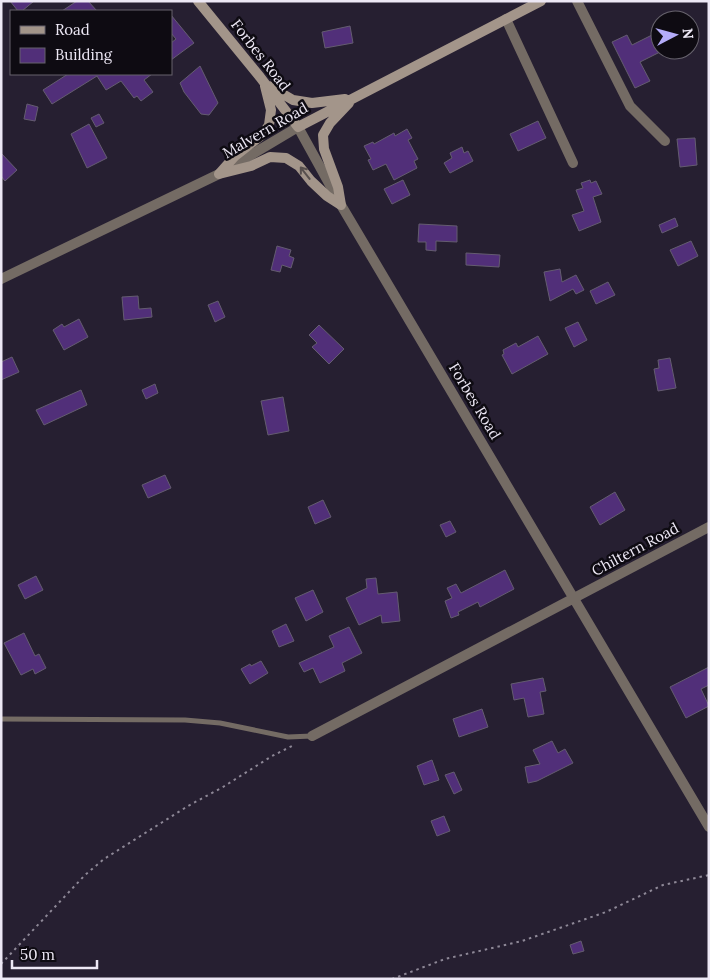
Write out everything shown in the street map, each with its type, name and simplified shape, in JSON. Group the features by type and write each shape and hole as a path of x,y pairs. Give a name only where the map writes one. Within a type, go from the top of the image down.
{"main road":[{"name":"Forbes Road","path":"198,1 298,127"},
{"name":"Malvern Road","path":"298,127 541,1"},
{"path":"264,83 293,100 312,103 355,97"},
{"path":"219,174 235,156 263,134 269,126 271,110 264,83"},
{"path":"341,205 338,187 324,150 323,135 330,123 355,97"},
{"path":"219,174 250,166 270,157 286,158 299,166 311,181 341,205"}],"street":[{"path":"577,1 630,106 665,141"},
{"path":"506,19 573,163"},
{"name":"Malvern Road","path":"1,279 219,174 298,127"},
{"name":"Forbes Road","path":"298,127 341,205 709,827"},
{"name":"Chiltern Road","path":"312,736 709,526"}],"lane":[{"path":"1,719 186,720 220,723 288,737 312,736"}],"path":[{"path":"1,964 85,875 104,859 188,806 224,787 272,756 296,744"},
{"path":"392,979 445,959 522,941 606,912 663,885 709,875"}],"building":[{"path":"10,1 34,1 23,10 17,10"},
{"path":"77,1 88,1 96,10 64,10"},
{"path":"172,16 194,43 172,59 172,42 176,39 172,34"},
{"path":"350,26 353,43 325,48 322,32"},
{"path":"627,35 632,45 650,36 650,57 640,62 650,81 635,88 612,42"},
{"path":"200,66 218,103 209,115 201,114 184,92 180,83"},
{"path":"66,75 151,75 144,80 153,92 141,101 137,96 134,98 121,81 106,90 97,76 52,104 43,90"},
{"path":"27,104 38,107 35,121 24,119"},
{"path":"99,114 104,123 96,127 91,118"},
{"path":"538,121 546,138 518,151 510,134"},
{"path":"89,124 107,158 87,168 71,134"},
{"path":"407,129 412,138 408,140 418,159 414,161 417,168 394,180 386,164 373,170 368,160 371,159 364,146 373,142 374,144 394,133 395,136"},
{"path":"695,138 697,165 680,167 677,139"},
{"path":"462,147 464,153 468,151 473,161 450,173 444,163 452,158 450,153"},
{"path":"1,153 17,170 5,181 1,176"},
{"path":"403,180 410,195 392,204 384,189"},
{"path":"590,180 591,183 596,181 602,194 593,197 601,222 579,231 572,215 584,211 576,190 583,188 581,183"},
{"path":"675,218 678,226 662,233 659,225"},
{"path":"419,224 457,226 457,242 436,241 436,251 426,250 426,242 418,242"},
{"path":"691,241 698,256 678,266 670,250"},
{"path":"277,246 291,250 289,256 294,258 291,268 282,265 280,272 271,270"},
{"path":"466,253 500,255 499,267 466,265"},
{"path":"560,269 562,282 576,275 584,290 576,294 573,289 550,301 544,272"},
{"path":"608,282 615,295 596,304 590,291"},
{"path":"138,296 139,309 151,308 152,317 124,320 122,297"},
{"path":"218,301 225,317 215,322 208,305"},
{"path":"79,319 88,337 64,350 53,330 62,324 64,327"},
{"path":"578,322 587,340 574,347 565,328"},
{"path":"319,325 344,349 329,364 312,347 317,343 309,335"},
{"path":"538,336 548,354 512,374 502,355 504,354 503,350 516,343 518,347"},
{"path":"12,357 19,372 1,380 1,362"},
{"path":"670,358 676,388 658,391 654,369 659,368 658,360"},
{"path":"155,384 158,393 146,399 142,390"},
{"path":"81,390 87,405 44,425 36,410"},
{"path":"283,397 289,431 268,435 261,401"},
{"path":"165,475 171,488 148,498 142,485"},
{"path":"615,492 625,510 600,525 590,507"},
{"path":"323,500 331,517 315,524 308,507"},
{"path":"450,521 456,532 446,537 440,525"},
{"path":"505,570 514,589 480,607 478,602 458,612 459,615 451,618 445,601 452,598 447,588 456,584 461,593"},
{"path":"36,576 43,590 25,599 18,585"},
{"path":"376,578 378,594 397,592 400,621 382,623 381,615 359,625 346,598 367,588 366,579"},
{"path":"313,590 323,612 306,621 295,598"},
{"path":"286,624 294,641 279,647 272,631"},
{"path":"349,627 362,653 342,663 345,671 320,683 313,668 304,672 299,663 334,647 329,636"},
{"path":"24,633 35,656 39,654 46,668 35,674 33,669 21,675 4,643"},
{"path":"261,661 268,673 250,684 241,669"},
{"path":"709,667 709,685 701,689 709,706 686,718 670,687"},
{"path":"543,678 546,691 540,692 544,714 528,717 524,698 514,700 511,684"},
{"path":"482,709 488,727 459,737 453,719"},
{"path":"552,741 558,753 565,749 573,763 537,781 528,783 525,767 540,764 533,750"},
{"path":"432,760 439,780 424,785 417,766"},
{"path":"454,772 462,790 454,794 445,775"},
{"path":"444,816 450,831 437,836 431,821"},
{"path":"581,941 584,951 573,954 570,945"}]}
